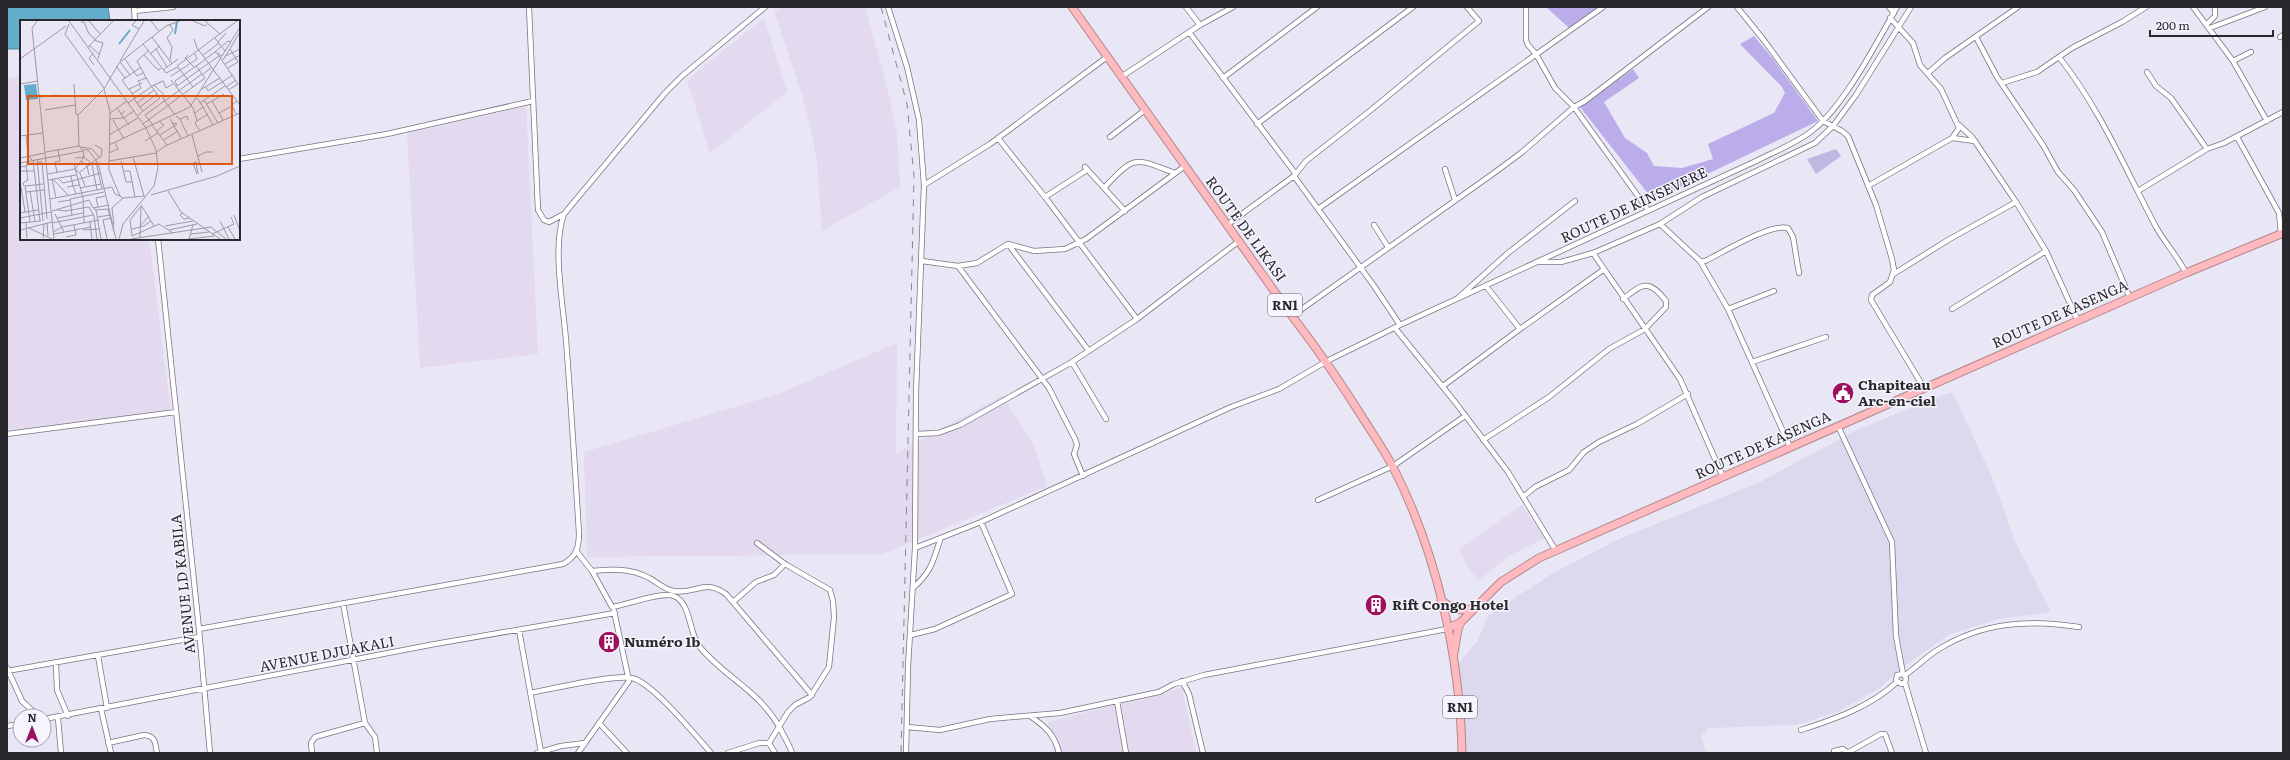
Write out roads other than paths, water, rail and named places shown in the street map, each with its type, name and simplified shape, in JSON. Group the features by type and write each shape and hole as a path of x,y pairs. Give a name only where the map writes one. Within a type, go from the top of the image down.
{"highway":[{"name":"ROUTE DE LIKASI","path":"1072,7 1292,316 1327,361 1393,466 1425,546 1447,630"},
{"name":"ROUTE DE KASENGA","path":"1447,630 1462,622 1490,592 1514,573 1556,551 2186,273 2282,234"},
{"path":"1440,600 1454,609 1467,610 1475,607"},
{"path":"1453,661 1458,629 1462,622"},
{"name":"RN1","path":"1447,630 1460,704 1462,753"}],"street":[{"path":"135,20 134,9 173,7"},
{"path":"529,7 538,210 544,220 549,222 564,214 670,87 764,7"},
{"path":"888,7 907,67 919,120 924,185 916,434 914,588 906,727 906,753"},
{"path":"1186,7 1200,25"},
{"path":"1121,77 1188,32 1234,7"},
{"path":"1223,78 1317,7"},
{"path":"1258,124 1413,7"},
{"path":"1227,225 1295,174 1306,161 1371,110 1478,21 1467,7"},
{"path":"1526,7 1526,40 1536,54 1555,88 1574,106 1648,210"},
{"path":"1318,209 1603,7"},
{"path":"1292,316 1521,153 1574,106 1591,97 1708,7"},
{"path":"1737,7 1763,39 1823,121 1842,131 1848,136 1868,186 1894,265 1890,282 1872,294 1871,300 1924,388"},
{"path":"1889,7 1894,13"},
{"name":"ROUTE DE KINSEVERE","path":"915,548 940,540 981,522 1231,407 1279,389 1327,361 1398,326 1805,136 1823,121 1844,94 1897,7"},
{"path":"1535,262 1561,262 1593,253 1660,224 1702,197 1815,143 1833,126 1856,95 1911,7"},
{"path":"1928,73 2018,7"},
{"path":"2002,84 2037,72 2059,56 2146,7"},
{"path":"2194,7 2233,60 2267,121"},
{"path":"2208,26 2215,16 2215,7"},
{"path":"2208,26 2265,7"},
{"path":"1890,18 1913,43 1920,65 1941,89 1959,125 1969,132 2016,202 2046,251 2078,321"},
{"path":"1188,32 1295,174 1360,267 1398,326 1484,440 1523,497 1556,551"},
{"path":"1976,37 2002,84 2043,145 2058,172 2074,190 2097,223 2130,298"},
{"path":"2233,60 2251,52"},
{"path":"2059,56 2079,85 2103,125 2162,238 2186,273"},
{"path":"924,185 998,138 1107,57"},
{"path":"2147,72 2156,86 2171,98 2206,149"},
{"path":"240,159 387,134 533,101"},
{"path":"1110,137 1145,110"},
{"path":"2138,191 2206,149 2236,137 2283,112"},
{"path":"1868,186 1952,138 1958,131 1959,125"},
{"path":"2236,137 2279,213 2282,234"},
{"path":"998,138 1046,197 1137,319"},
{"path":"1952,138 1975,141"},
{"path":"1104,188 1120,171 1131,163 1140,161 1175,173"},
{"path":"922,261 958,266 981,261 1008,244 1034,251 1048,252 1065,249 1079,242 1185,166"},
{"path":"1046,197 1086,168 1125,210"},
{"path":"1445,169 1455,200"},
{"path":"1456,300 1498,261 1575,201"},
{"path":"1892,275 1948,240 2016,202"},
{"path":"199,629 563,564 571,560 577,552 579,533 558,234 564,214"},
{"path":"1660,224 1700,261 1728,310 1790,447"},
{"path":"1374,225 1388,247"},
{"path":"1700,261 1705,261 1757,235 1784,227 1788,228 1793,237 1799,272"},
{"name":"AVENUE LD KABILA","path":"158,240 199,629 210,753"},
{"path":"916,434 938,433 960,425 1072,362 1137,319 1239,241"},
{"path":"1008,244 1089,351"},
{"path":"1952,309 2046,251"},
{"path":"1593,253 1603,270 1645,329 1670,361 1688,394 1724,478"},
{"path":"958,266 1059,404 1075,438 1077,445 1074,454 1083,476"},
{"path":"1443,386 1603,270"},
{"path":"1484,440 1549,398 1609,349 1645,329 1662,313 1666,307 1666,301 1652,286 1645,285 1638,287 1624,299"},
{"path":"1486,286 1520,329"},
{"path":"1728,310 1774,291"},
{"path":"1752,362 1826,337"},
{"path":"1072,362 1106,419"},
{"path":"1523,497 1535,487 1569,470 1584,452 1599,442 1637,424 1688,394"},
{"path":"7,434 176,412"},
{"path":"1318,500 1393,466 1465,416"},
{"path":"1838,426 1892,542 1896,636 1905,683 1926,753"},
{"path":"911,635 935,629 1012,594 981,522"},
{"path":"914,588 927,576 931,569 940,540"},
{"path":"756,543 784,564 830,590 833,601 833,642 829,667 812,695 792,708 769,743"},
{"path":"577,552 592,572 616,613 630,677 628,684 578,753"},
{"path":"733,602 756,582 774,575 784,564"},
{"path":"592,572 622,569 648,577 678,598 683,606 698,645 763,703 779,727 792,753"},
{"path":"612,607 672,593 711,586 726,594 812,695"},
{"path":"343,603 365,723 375,737 377,753"},
{"name":"AVENUE DJUAKALI","path":"52,718 204,688 616,613"},
{"path":"1897,682 1897,675 1904,675 1938,650 1962,636 1993,626 2032,622 2079,627"},
{"path":"519,630 539,752 585,743"},
{"path":"906,727 940,730 972,722 1060,713 1159,692 1182,681 1447,630"},
{"path":"29,708 22,701 7,670 98,656 199,637"},
{"path":"98,656 107,708"},
{"path":"56,663 57,690 68,716"},
{"path":"530,693 630,677 640,681 652,690 711,753"},
{"path":"1182,681 1189,694 1203,753"},
{"path":"1897,682 1901,684 1905,683"},
{"path":"1801,730 1833,719 1866,705 1897,682"},
{"path":"1117,702 1126,753"},
{"path":"101,709 111,753"},
{"path":"1030,716 1044,726 1056,739 1059,753"},
{"path":"58,718 61,753"},
{"path":"312,753 310,743 316,737 365,723"},
{"path":"598,724 627,753"},
{"path":"1834,751 1843,749 1847,752 1881,734 1885,734 1892,753"},
{"path":"108,743 144,735 150,736 155,741 157,753"},
{"path":"728,753 759,743 769,743"},
{"path":"769,743 775,753"}],"water":[{"path":"7,7 108,7 110,20 20,20 20,49 7,49"}],"railway":[{"path":"881,7 907,104 914,176 901,753"}],"place":[{"name":"Chapiteau Arc-en-ciel","path":"1843,393"},
{"name":"Rift Congo Hotel","path":"1376,605"},
{"name":"Numéro 1b","path":"609,642"}]}
